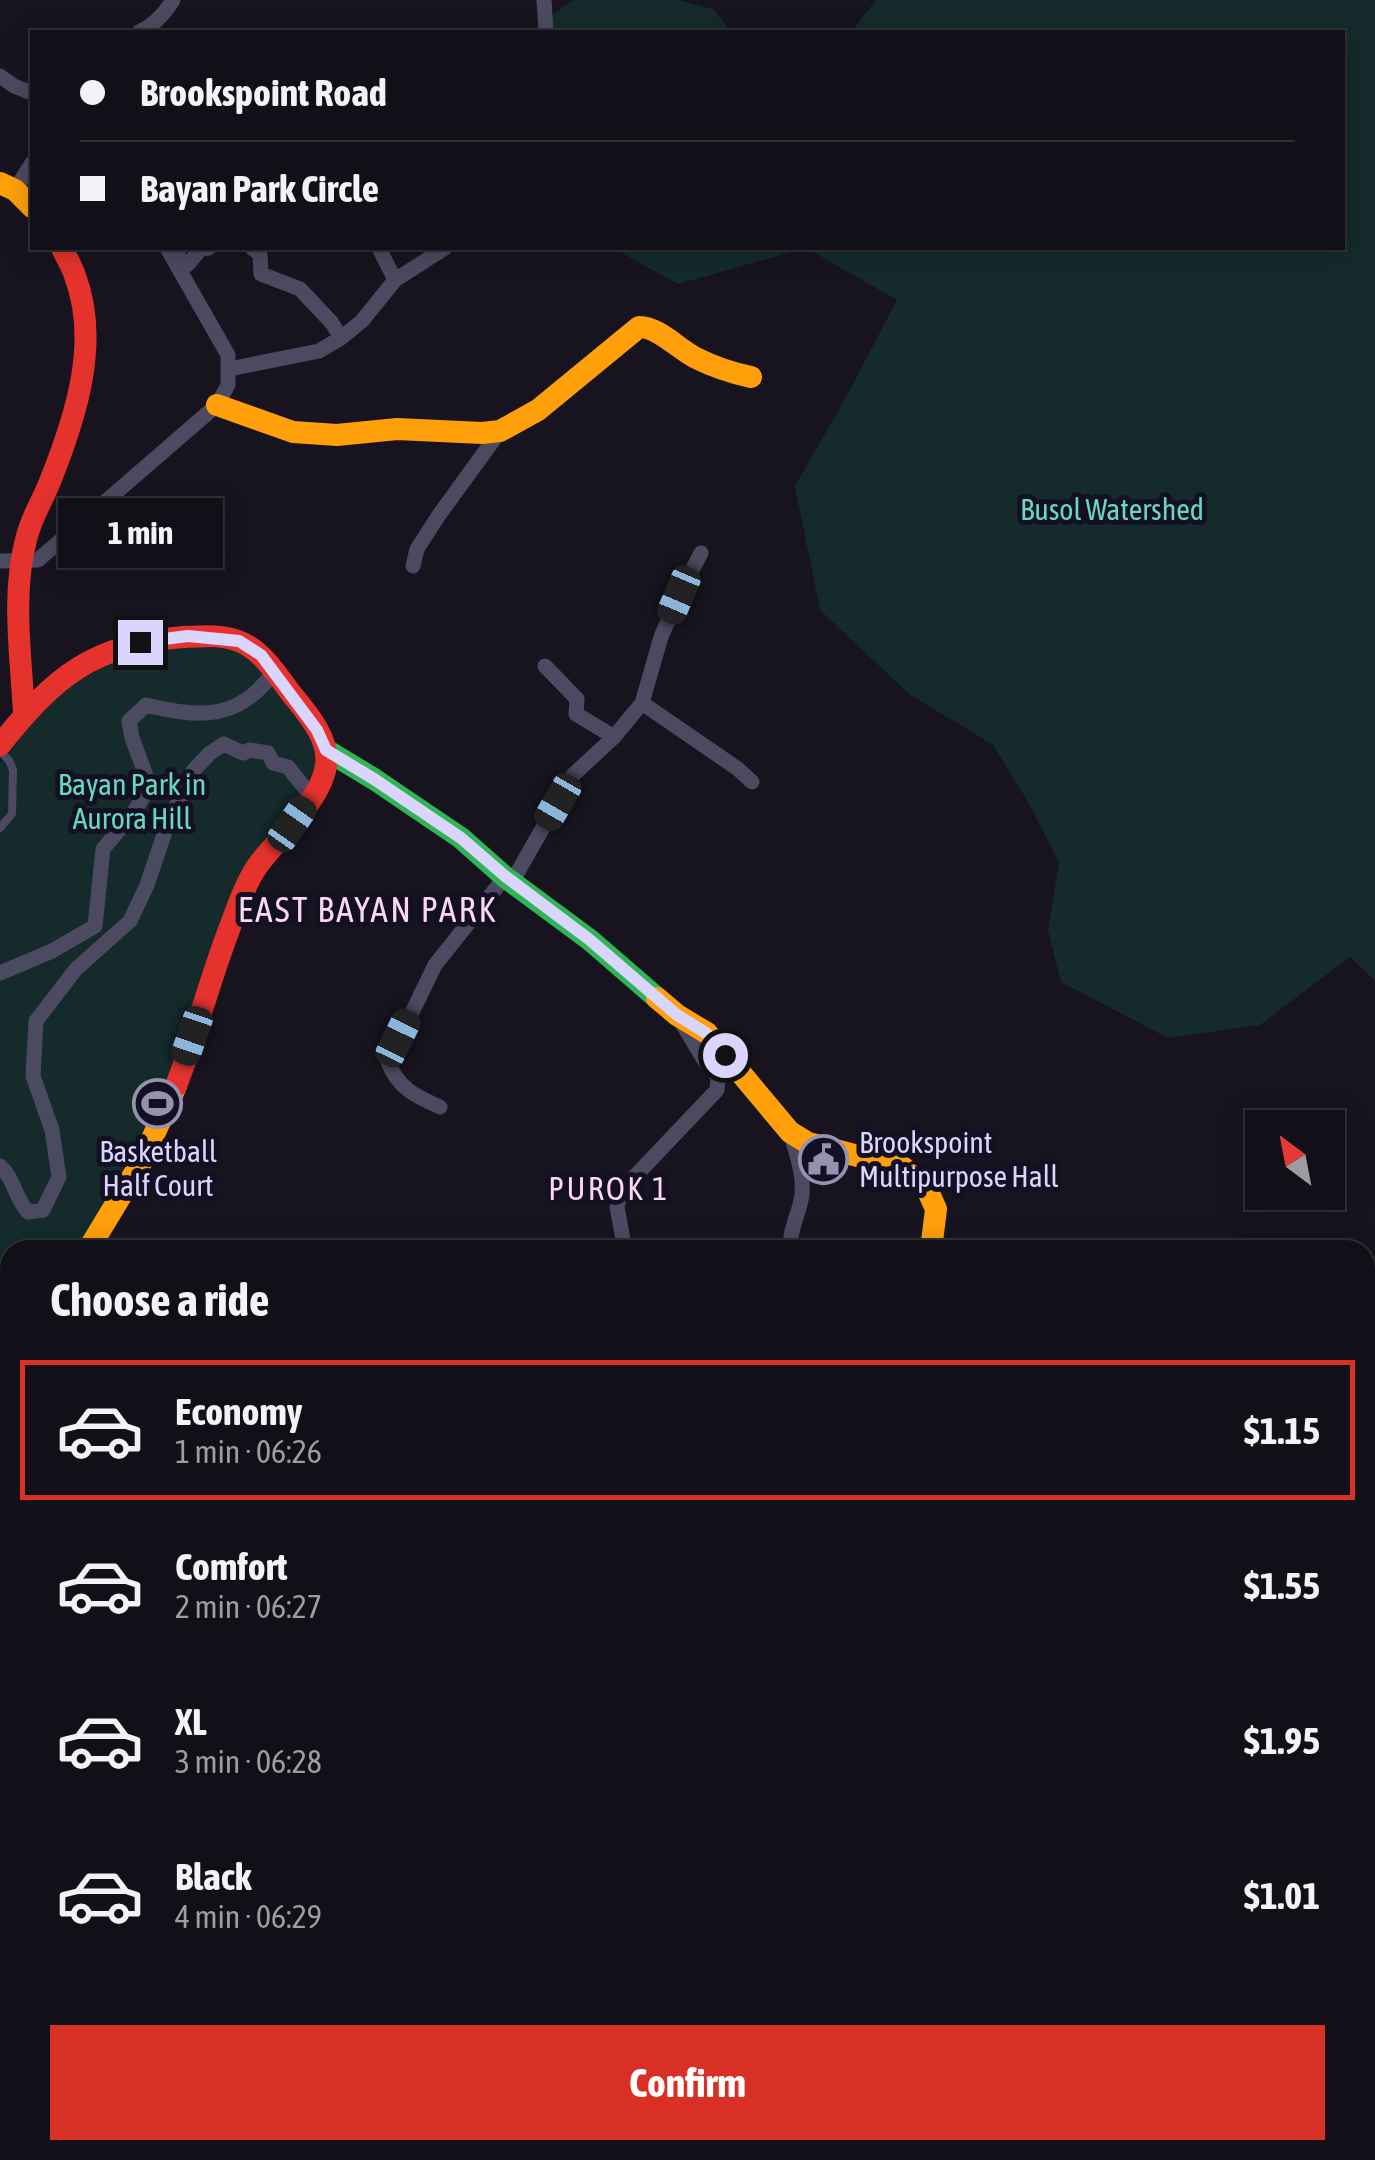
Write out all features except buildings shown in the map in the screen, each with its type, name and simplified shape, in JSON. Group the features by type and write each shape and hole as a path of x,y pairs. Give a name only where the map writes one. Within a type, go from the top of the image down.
{"street":[{"path":"144,30 173,0"},
{"path":"544,0 546,30"},
{"path":"0,76 30,92"},
{"path":"16,193 30,166"},
{"path":"24,713 21,600 12,560 52,478 78,400 85,348 79,285 63,250"},
{"path":"12,560 38,560 216,405 228,385 228,355 187,273 169,250"},
{"path":"187,273 199,250"},
{"path":"255,250 260,254 261,274 300,289 332,322 341,338"},
{"path":"380,250 395,280"},
{"path":"229,369 320,350 362,322 395,280 442,250"},
{"path":"216,405 293,432 500,431 538,410 639,327 649,327 698,361 726,373 751,377"},
{"path":"412,566 417,548 438,514 500,431"},
{"path":"440,1107 402,1087 388,1062 435,965 508,879 574,775 614,738 642,703 661,637 701,553"},
{"path":"0,749 24,713 62,676 102,654 140,642 188,636 239,641 261,655 317,730 326,750 328,766 311,796 250,878 170,1102 133,1181 95,1240"},
{"path":"545,666 577,699 576,714 614,738"},
{"path":"0,972 52,951 94,926 102,848 150,786 129,720 146,704 193,714 220,712 244,704 274,671"},
{"path":"642,703 752,782"},
{"path":"0,1166 28,1212 43,1210 59,1177 52,1130 33,1076 36,1020 76,968 130,921 192,771 224,744 243,753 258,751 288,768 311,796"},
{"path":"326,750 461,838 677,1015 706,1033 790,1132 808,1142 904,1168 927,1189 936,1209 932,1240"},
{"path":"623,1240 617,1208 621,1191 717,1090 718,1076 677,1015"},
{"path":"790,1132 801,1168 802,1191 791,1240"}],"lane":[{"path":"180,250 187,273"},
{"path":"0,749 13,770 12,814 0,828"}],"green space":[{"path":"573,0 677,0 713,9 727,26 727,30 533,30"},
{"name":"Busol Watershed","path":"876,0 1375,0 1375,981 1350,957 1260,1025 1168,1038 1061,982 1048,930 1059,863 993,745 909,694 820,610 795,486 897,300 810,250 1345,250 1345,30 853,30"},
{"path":"617,250 799,250 678,284"},
{"name":"Bayan Park in Aurora Hill","path":"190,646 236,650 259,668 309,735 316,751 316,769 284,817 125,1175 82,1240 0,1240 0,763 44,708 78,678 120,657"}],"traffic: fast":[{"path":"326,750 461,838 657,998"}],"traffic: slow":[{"path":"0,183 15,190 30,205"},
{"path":"217,405 293,432 337,435 397,429 500,431 538,410 639,327 661,334 703,361 751,377"},
{"path":"657,998 707,1033 790,1132 808,1143 904,1168 927,1189 936,1209 932,1240"},
{"path":"94,1240 142,1161 176,1086"}],"traffic: jam":[{"path":"24,713 18,624 22,557 29,529 69,430 85,353 82,301 63,250"},
{"path":"0,745 39,700 78,668 124,647 198,636 236,640 257,652 321,735 326,755 323,778 246,887 176,1086"}],"place":[{"name":"Basketball Half Court","path":"158,1103"},
{"name":"Brookspoint Multipurpose Hall","path":"824,1160"}],"district":[{"name":"EAST BAYAN PARK","path":"368,910"},
{"name":"PUROK 1","path":"609,1189"}],"route":[{"path":"140,642 188,636 239,641 261,655 317,730 326,750 461,838 677,1015 706,1033 725,1055"}]}
